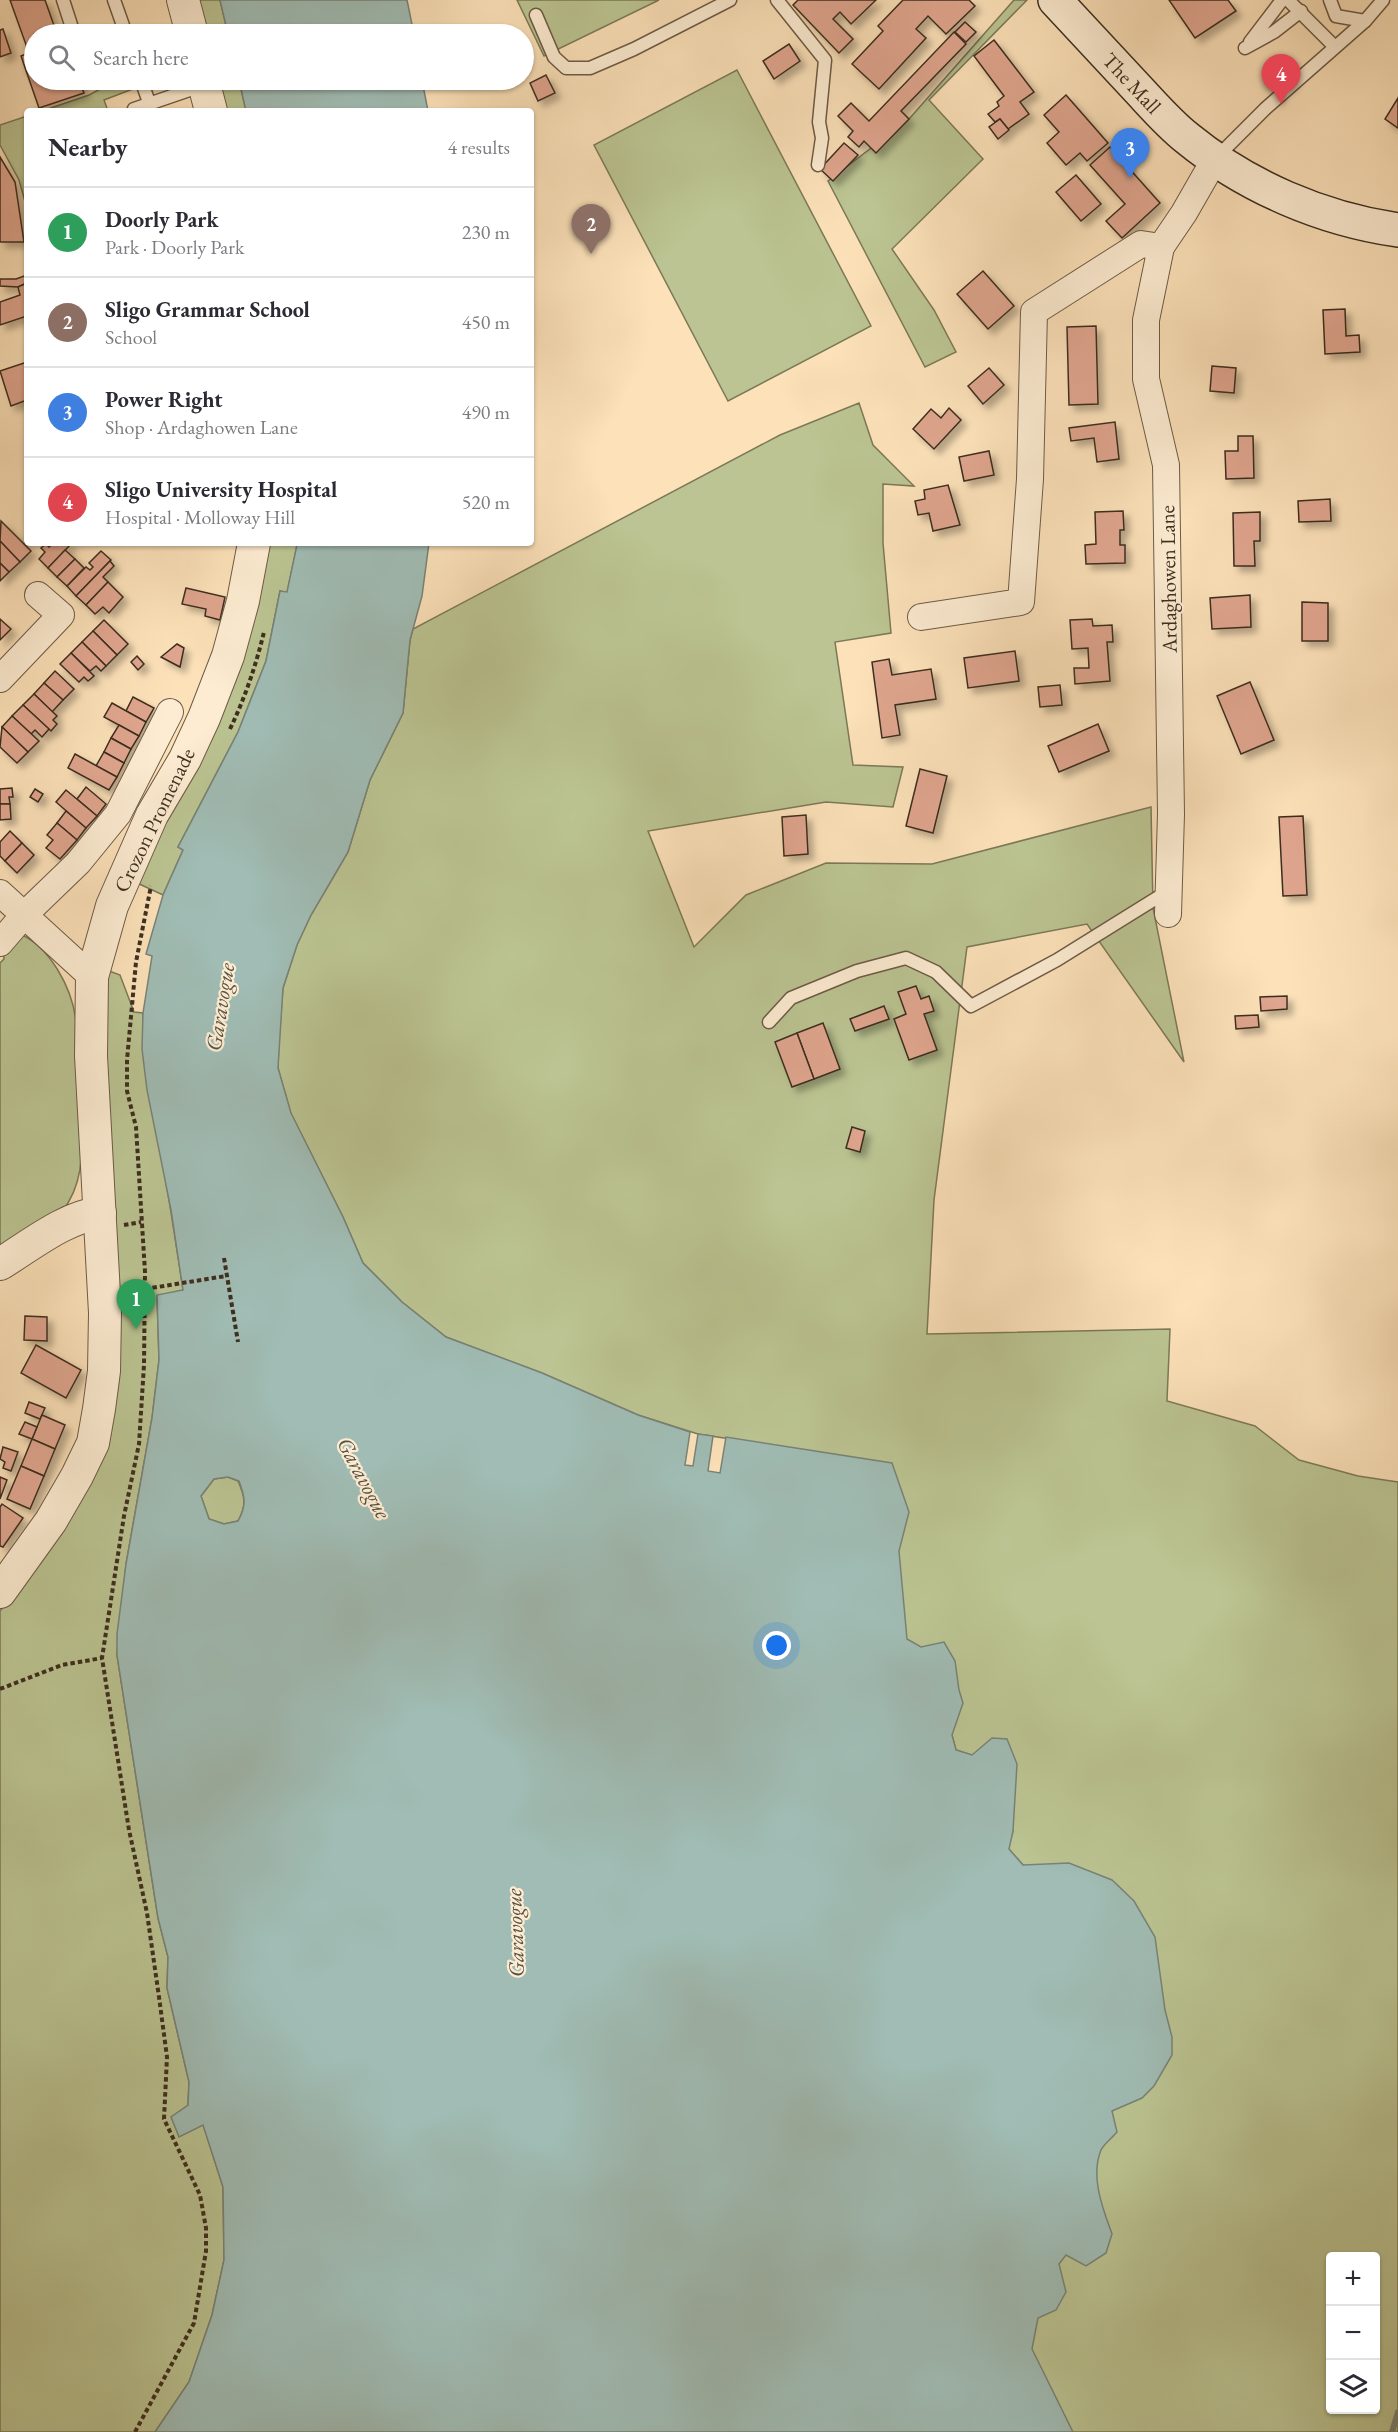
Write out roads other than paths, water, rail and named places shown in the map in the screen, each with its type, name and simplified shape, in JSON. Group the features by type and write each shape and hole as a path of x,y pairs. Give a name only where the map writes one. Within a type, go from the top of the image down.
{"main road":[{"name":"The Mall","path":"1055,0 1186,138 1215,159 1269,190 1303,206 1378,227 1398,230"}],"street":[{"path":"183,0 189,24"},
{"name":"Ardaghowen Lane","path":"1169,903 1171,814 1166,465 1146,379 1146,320 1161,247 1184,213 1215,159"},
{"path":"921,617 1021,602 1030,479 1034,312 1141,244 1161,247"},
{"name":"Crozon Promenade","path":"0,1592 51,1521 93,1443 104,1371 105,1313 91,1056 92,976 111,906 152,815 204,718 228,656 243,601 253,546"},
{"path":"0,679 61,615 38,595"},
{"path":"0,943 24,915 78,863 118,814 170,712"},
{"path":"0,893 92,976"},
{"path":"0,1264 60,1228 88,1214 100,1213"}],"lane":[{"path":"63,0 71,24"},
{"path":"114,0 122,24"},
{"path":"536,15 554,57 567,68 590,68 634,49 730,0"},
{"path":"777,0 825,60 819,122 822,138 818,165"},
{"path":"1282,0 1245,48 1274,32 1301,11"},
{"path":"1288,0 1334,46"},
{"path":"1330,0 1336,16 1365,21"},
{"path":"1215,159 1265,109 1365,21 1383,0"},
{"path":"145,90 150,105"},
{"path":"138,108 206,92"},
{"path":"769,1022 790,999 857,971 906,958 936,972 971,1006 1169,903"}],"water":[{"path":"220,0 407,0 412,24 226,24"},
{"path":"241,90 424,90 427,108 245,108"},
{"name":"Garavogue","path":"297,546 429,546 422,596 410,640 403,713 370,780 348,852 311,915 297,945 283,988 278,1068 291,1113 343,1217 363,1263 402,1302 446,1337 542,1373 638,1415 690,1432 685,1465 693,1466 698,1434 713,1436 708,1471 720,1473 726,1437 892,1463 909,1512 899,1551 907,1639 921,1647 944,1642 955,1661 963,1703 952,1735 956,1750 972,1755 992,1738 1007,1739 1017,1764 1013,1831 1009,1849 1023,1865 1069,1863 1112,1880 1134,1901 1155,1937 1165,2010 1172,2037 1172,2055 1154,2086 1142,2098 1112,2111 1117,2132 1101,2150 1097,2171 1099,2193 1112,2234 1106,2253 1086,2266 1066,2255 1059,2264 1066,2292 1056,2310 1038,2318 1032,2349 1073,2432 155,2432 189,2382 212,2315 224,2260 223,2187 203,2125 179,2137 171,2117 188,2105 189,2082 167,1988 168,1957 158,1918 117,1655 117,1634 126,1564 152,1418 159,1360 157,1295 183,1290 171,1210 147,1090 142,1049 143,1013 152,956 146,954 163,895 183,850 178,847 238,732 266,661 280,591 287,592","holes":["228,1477 239,1481 243,1492 243,1510 238,1521 224,1524 209,1519 201,1496 214,1479"]}],"waterway":[{"path":"1392,2432 1398,2412"}],"place":[{"name":"Sligo University Hospital","path":"1281,104"},
{"name":"Power Right","path":"1130,178"},
{"name":"Sligo Grammar School","path":"591,254"},
{"name":"Doorly Park","path":"136,1329"}]}
